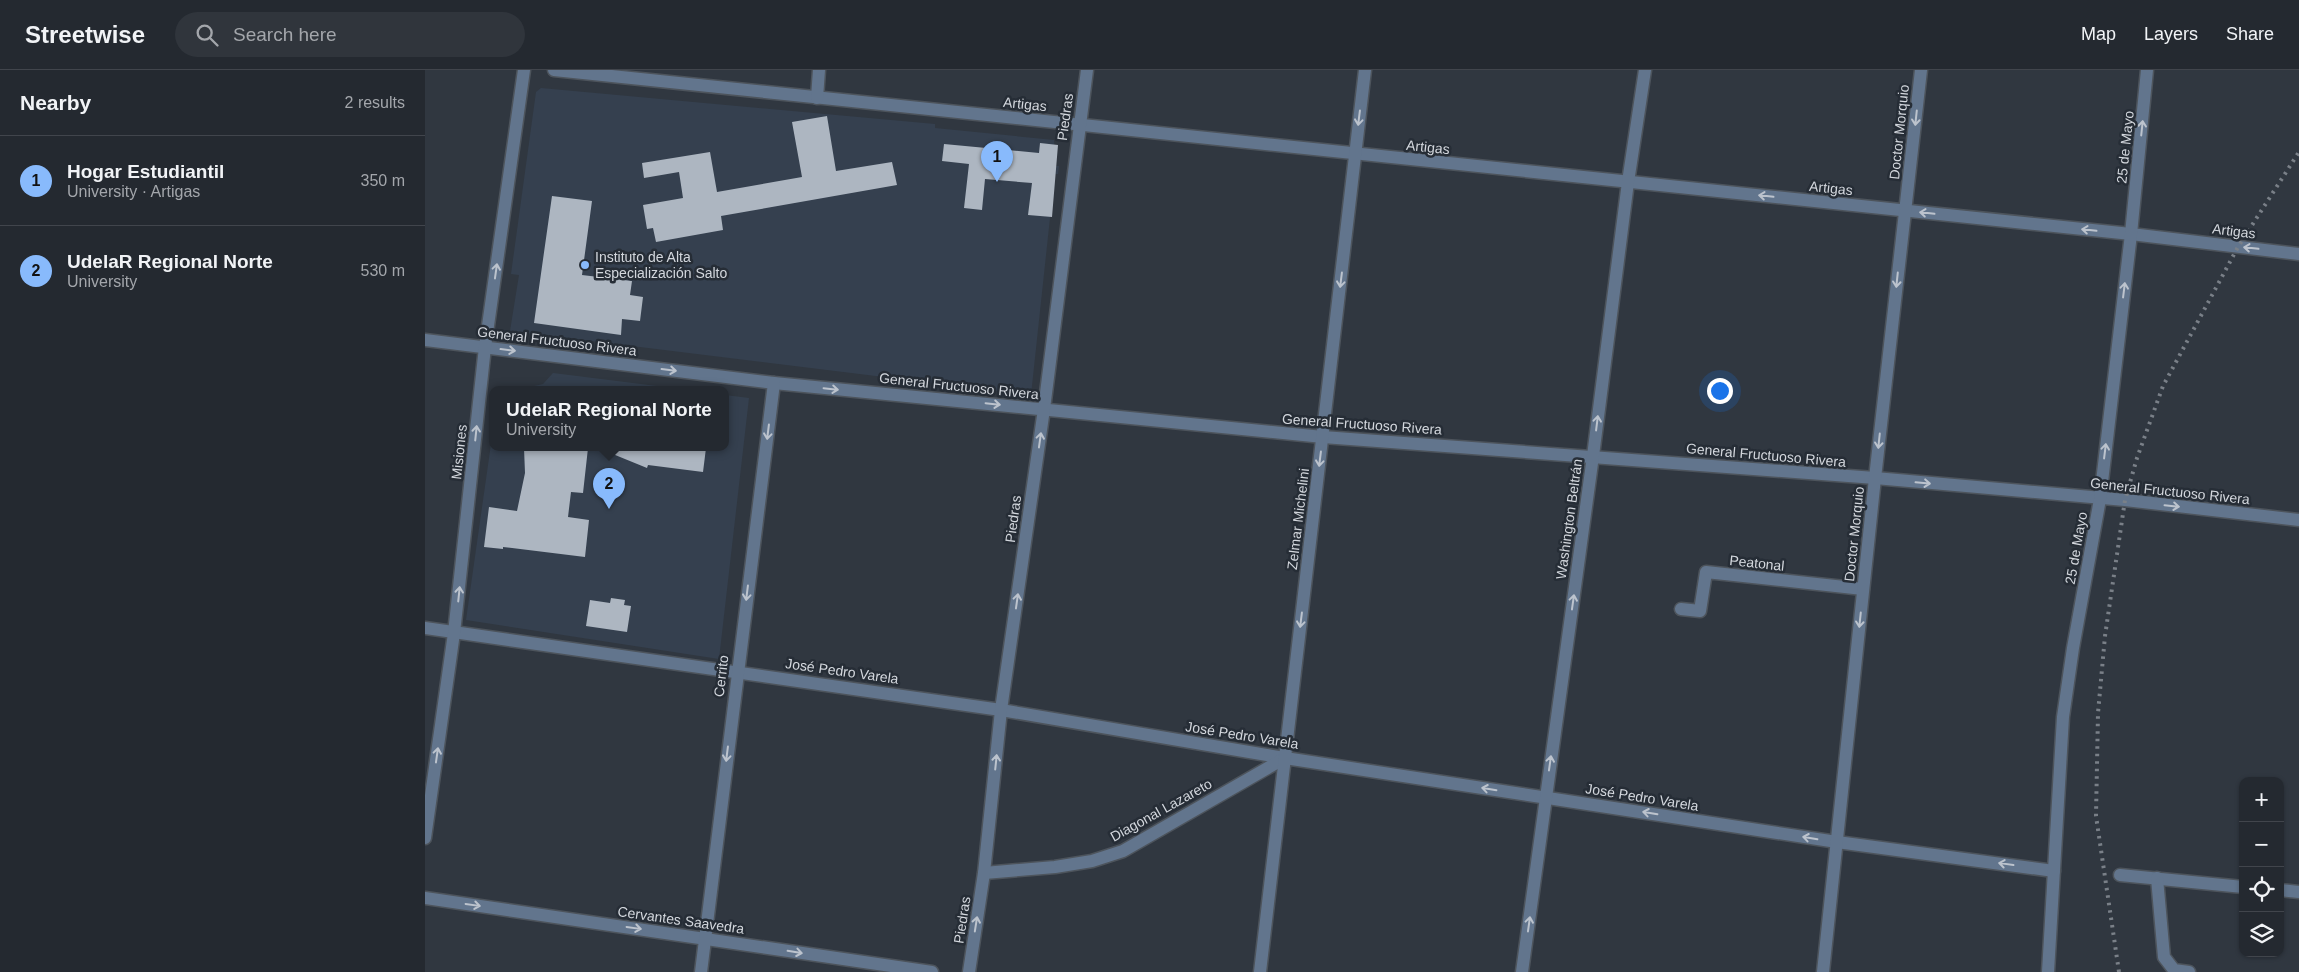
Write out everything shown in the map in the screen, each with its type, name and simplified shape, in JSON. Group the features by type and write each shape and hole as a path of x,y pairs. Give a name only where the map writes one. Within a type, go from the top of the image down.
{"street":[{"name":"Misiones","path":"425,838 454,632 485,347 524,70"},
{"name":"Artigas","path":"554,70 2131,234 2299,254"},
{"path":"817,98 819,70"},
{"name":"Piedras","path":"969,972 984,873 1001,710 1044,410 1087,70"},
{"name":"Zelmar Michelini","path":"1260,972 1365,70"},
{"name":"Washington Beltrán","path":"1522,972 1593,456 1628,182 1645,70"},
{"name":"Doctor Morquio","path":"1823,972 1875,478 1921,70"},
{"name":"25 de Mayo","path":"2048,972 2063,718 2073,648 2100,499 2131,234 2147,70"},
{"name":"General Fructuoso Rivera","path":"425,340 774,383 1323,437 1875,478 2125,500 2299,520"},
{"name":"Cerrito","path":"701,972 774,383"},
{"name":"Peatonal","path":"1681,609 1700,611 1706,572 1863,589"},
{"name":"José Pedro Varela","path":"425,628 1001,710 1285,758 1837,842 2054,871"},
{"name":"Diagonal Lazareto","path":"984,873 1083,863 1123,851 1285,758"},
{"path":"2120,875 2239,887"},
{"path":"2157,878 2164,957 2174,970 2189,972"},
{"path":"2284,890 2299,892"},
{"name":"Cervantes Saavedra","path":"425,898 932,972"}],"shaded area":[{"path":"541,88 935,124 935,128 1054,140 1056,166 1059,166 1058,174 1055,174 1053,190 1031,395 510,331 519,275 511,274 536,92"},
{"path":"553,373 657,386 534,386 543,384"},
{"path":"729,396 749,398 719,659 466,620 490,451 729,451"}],"building":[{"path":"827,116 836,171 892,162 897,185 721,216 723,230 656,242 653,228 647,229 643,205 683,198 679,172 644,178 642,163 710,152 717,192 802,177 792,122"},
{"path":"1040,143 1058,145 1052,217 1028,215 1032,183 985,179 982,210 964,208 969,164 942,161 944,144 1039,153"},
{"path":"552,196 592,201 582,275 632,281 630,295 643,297 640,321 622,319 621,335 534,323"},
{"path":"524,451 588,451 583,493 571,492 568,517 589,520 585,557 503,547 503,549 484,547 489,507 517,511 525,473"},
{"path":"605,451 706,451 703,472 648,465 647,468"},
{"path":"611,598 625,600 624,605 631,606 627,632 586,626 590,600 610,603"}],"railway":[{"path":"2119,972 2096,816 2098,713 2105,636 2125,500 2137,458 2163,386 2238,247 2299,152"}],"place":[{"name":"Hogar Estudiantil","path":"997,182"},
{"name":"Instituto de Alta Especialización Salto","path":"585,265"},
{"name":"UdelaR Regional Norte","path":"609,509"}]}
